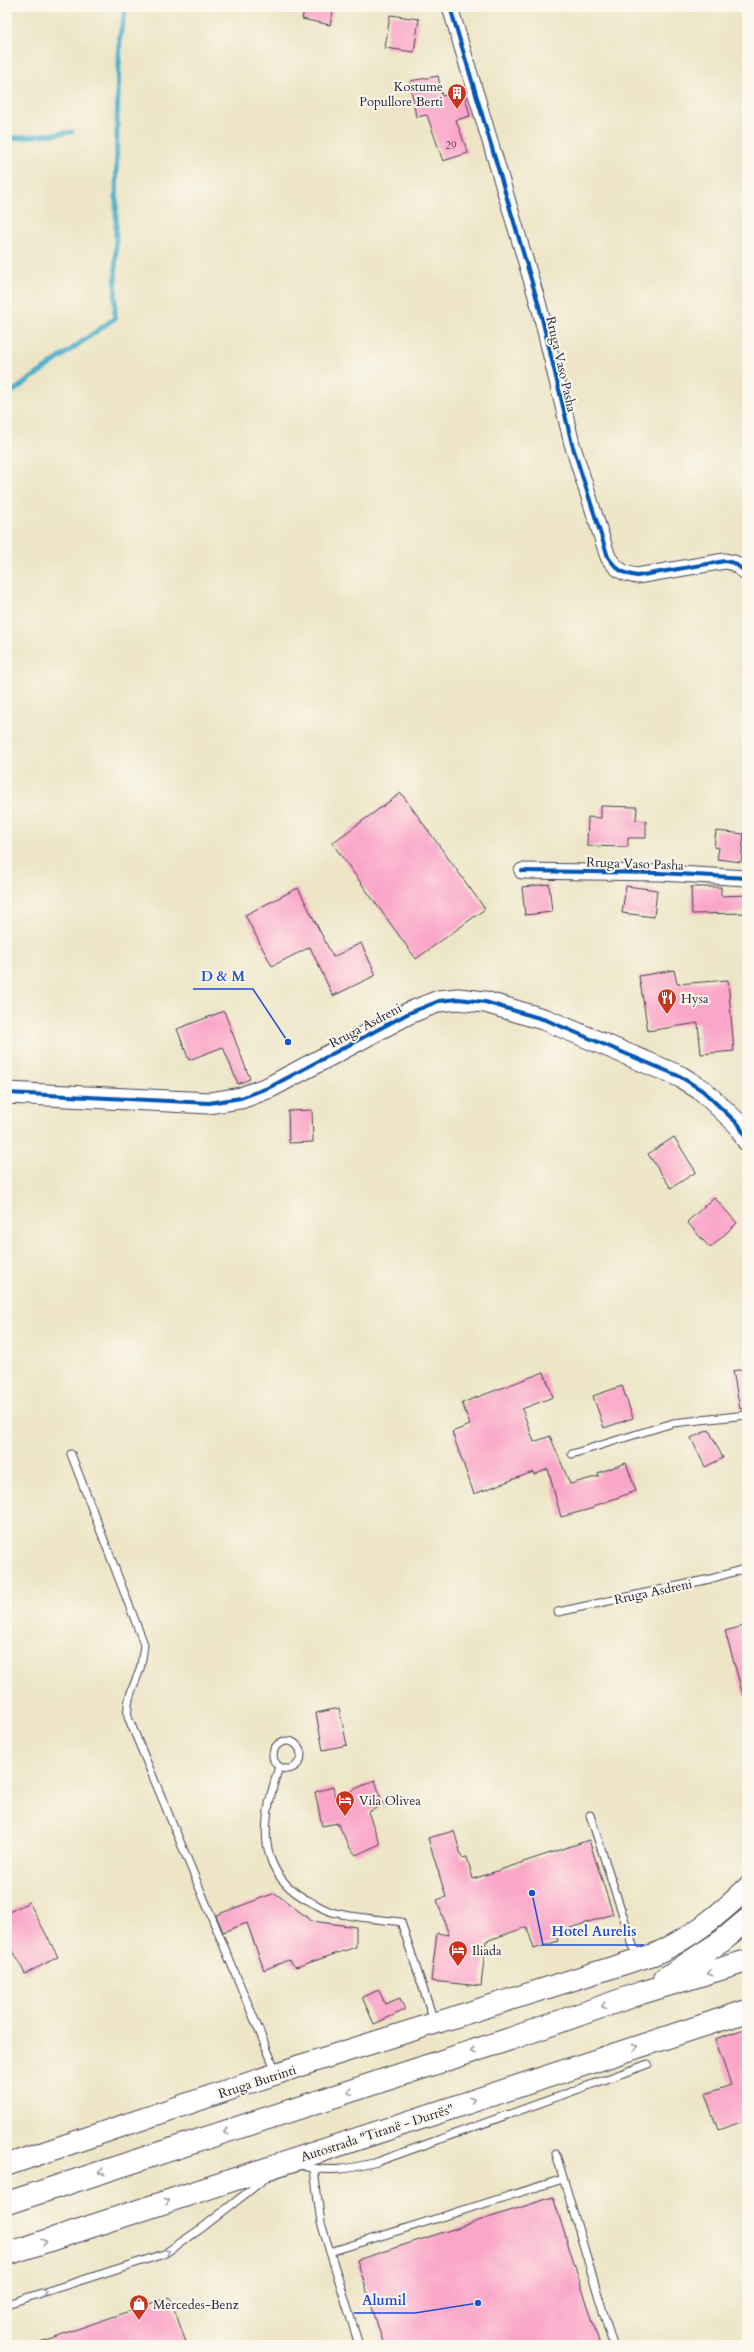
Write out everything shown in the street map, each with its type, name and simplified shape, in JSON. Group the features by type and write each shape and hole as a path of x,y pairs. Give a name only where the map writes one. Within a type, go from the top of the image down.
{"highway":[{"path":"641,1993 722,1942 747,1920"},
{"path":"7,2203 510,2039 641,1993 747,1961"},
{"name":"Autostrada \"Tiranë - Durrës\"","path":"7,2254 597,2058 747,2011"}],"main road":[{"name":"Rruga Asdreni","path":"7,1092 96,1099 209,1103 241,1098 270,1087 409,1013 439,1001 458,999 484,1002 546,1020 650,1063 681,1077 703,1091 744,1128"},
{"name":"Rruga Butrinti","path":"7,2164 277,2074 637,1960 682,1942 720,1914 747,1888"},
{"path":"682,1942 695,1959"}],"street":[{"name":"Rruga Vaso Pasha","path":"450,7 538,306 572,444 608,557 616,569 627,575 637,576 725,561 734,563 747,573"},
{"name":"Rruga Vaso Pasha","path":"522,870 660,873 747,878"}],"lane":[{"path":"572,1454 673,1423 747,1414"},
{"path":"71,1454 144,1644 139,1672 129,1695 127,1705 128,1717 277,2074"},
{"name":"Rruga Asdreni","path":"558,1612 710,1579 747,1568"},
{"path":"284,1741 293,1742 301,1753 299,1762 287,1769 279,1767 273,1759 273,1750 284,1741"},
{"path":"279,1767 268,1799 266,1847 277,1876 299,1897 331,1912 401,1922 435,2024"},
{"path":"590,1815 637,1960"},
{"path":"7,2304 164,2254 202,2228 288,2161 314,2170 347,2169 377,2162 648,2064"},
{"path":"556,2154 613,2345"},
{"path":"314,2170 321,2223 359,2345"},
{"path":"330,2252 563,2180"}],"building":[{"path":"305,7 334,7 330,25 302,19"},
{"path":"390,15 419,19 414,52 385,48"},
{"path":"438,76 442,96 464,93 470,116 456,120 468,153 443,161 427,115 416,117 410,81"},
{"path":"401,793 485,909 416,959 332,843"},
{"path":"601,806 637,807 636,820 646,821 646,838 628,838 628,847 587,846 588,817 601,818"},
{"path":"716,831 744,834 741,862 717,859 719,848 714,847"},
{"path":"549,884 552,912 525,915 522,887"},
{"path":"626,886 657,890 654,917 622,913"},
{"path":"691,887 721,887 721,896 747,895 747,913 692,914"},
{"path":"298,888 333,957 361,943 376,975 333,996 310,947 272,966 245,915"},
{"path":"674,970 677,984 728,980 734,1051 701,1054 698,1023 648,1031 639,976"},
{"path":"224,1011 250,1079 238,1084 223,1047 189,1060 177,1029"},
{"path":"312,1110 313,1142 289,1143 288,1111"},
{"path":"674,1137 696,1172 671,1188 648,1154"},
{"path":"714,1197 737,1223 710,1248 687,1222"},
{"path":"747,1368 747,1409 740,1409 733,1371"},
{"path":"544,1372 553,1397 522,1409 534,1442 550,1436 570,1484 599,1476 598,1473 626,1463 636,1491 594,1506 594,1508 561,1517 548,1469 534,1475 533,1472 474,1494 452,1432 470,1425 462,1403"},
{"path":"622,1386 633,1418 604,1428 593,1396"},
{"path":"709,1430 723,1458 705,1467 691,1438"},
{"path":"747,1625 747,1694 743,1695 725,1631"},
{"path":"339,1708 347,1745 323,1750 316,1713"},
{"name":"Vila Olivea","path":"375,1780 383,1805 368,1812 380,1844 356,1855 349,1847 338,1823 322,1826 315,1792 333,1787 335,1798"},
{"path":"454,1831 462,1858 467,1857 473,1879 589,1840 613,1914 555,1933 558,1941 534,1949 527,1927 486,1941 481,1986 431,1981 437,1933 449,1935 437,1900 446,1897 428,1838"},
{"path":"275,1893 312,1921 356,1927 356,1947 296,1967 288,1960 264,1970 247,1923 223,1932 216,1915"},
{"path":"29,1902 58,1957 25,1974 7,1939 7,1913"},
{"path":"379,1990 385,2004 400,1998 405,2010 374,2024 362,1997"},
{"path":"747,2028 747,2120 718,2130 705,2094 731,2085 715,2039"},
{"path":"553,2197 600,2345 384,2345 357,2260"},
{"name":"Mercedes-Benz","path":"170,2297 187,2345 37,2345 37,2343"}],"waterway":[{"path":"12,392 115,318 117,121 120,36 126,7"},
{"path":"7,139 72,132"}],"cycle path":[{"path":"450,7 539,306 572,444 608,557 620,570 637,576 725,561 734,563 747,573"},
{"path":"522,871 660,873 747,878"},
{"path":"7,1093 209,1103 241,1098 270,1087 409,1013 439,1001 458,999 485,1002 546,1020 681,1077 703,1091 739,1125 747,1140"}],"place":[{"name":"Kostume Popullore Berti","path":"457,110"},
{"name":"Hysa","path":"667,1015"},
{"name":"D & M","path":"288,1042"},
{"name":"Vila Olivea","path":"345,1817"},
{"name":"Hotel Aurelis","path":"532,1893"},
{"name":"Iliada","path":"458,1967"},
{"name":"Alumil","path":"478,2303"},
{"name":"Mercedes-Benz","path":"139,2321"}]}
